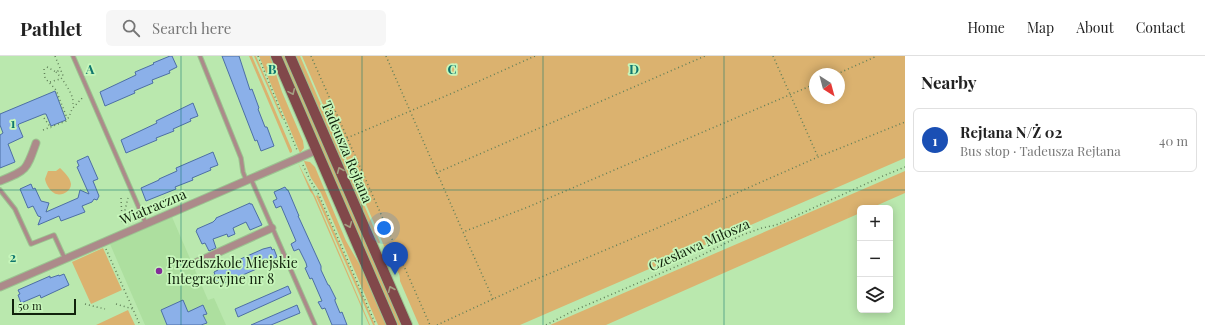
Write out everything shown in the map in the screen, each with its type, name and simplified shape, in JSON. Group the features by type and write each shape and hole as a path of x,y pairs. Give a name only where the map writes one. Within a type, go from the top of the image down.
{"main road":[{"name":"Tadeusza Rejtana","path":"276,56 392,325"},
{"name":"Tadeusza Rejtana","path":"290,56 407,325"}],"street":[{"path":"0,182 24,171 30,162 36,143"},
{"name":"Wiatraczna","path":"0,287 317,150"},
{"path":"195,263 272,228"}],"lane":[{"path":"73,56 146,224"},
{"path":"200,56 241,158 243,172 272,228 315,325"},
{"path":"0,190 15,209 31,244 54,234 65,259"}],"path":[{"path":"55,56 64,78"},
{"path":"258,56 299,154"},
{"path":"311,56 430,325"},
{"path":"386,56 411,111 436,173 493,299"},
{"path":"347,138 535,56"},
{"path":"436,173 705,56"},
{"path":"773,56 818,157"},
{"path":"845,70 877,56"},
{"path":"47,67 56,72 62,78 73,100 74,107"},
{"path":"44,69 45,78 56,90 68,119"},
{"path":"56,72 60,70"},
{"path":"50,82 60,79"},
{"path":"463,232 528,207 809,86"},
{"path":"43,130 68,119 74,107 89,92"},
{"path":"44,118 50,128"},
{"path":"437,325 532,281 662,226 818,157 905,122"},
{"path":"302,162 319,195 376,325"},
{"name":"Czesława Miłosza","path":"546,325 573,311 696,258 742,235 776,225 905,168"},
{"path":"121,198 122,222 130,194"},
{"path":"164,198 167,203"},
{"path":"106,245 140,325"},
{"path":"85,304 105,310"},
{"path":"116,304 133,309"}],"shaded area":[{"path":"249,56 252,56 292,150 290,153"},
{"path":"254,56 256,56 283,118 282,119"},
{"path":"259,56 270,56 282,92 303,141 304,148 300,153"},
{"path":"281,56 285,56 401,325 398,325"},
{"path":"295,56 300,56 380,242 379,244 374,237"},
{"path":"302,56 905,56 905,158 520,325 419,325 400,281 399,273 393,265"},
{"path":"304,161 310,162 315,167 346,241 365,274 387,325 378,325 321,193 311,178"},
{"path":"298,163 315,196 370,325 369,325"},
{"path":"60,168 68,177 71,187 65,193 56,194 47,185 45,179 48,171 56,171"},
{"path":"905,171 905,193 878,205 857,205 857,214 606,325 550,325"},
{"path":"318,195 375,325 373,325 316,196"},
{"name":"Przedszkole Miejskie Integracyjne nr 8","path":"172,217 208,300 214,298 226,325 145,325 110,244"},
{"path":"103,248 122,290 91,304 72,262"},
{"path":"128,310 135,325 96,325"}],"building":[{"path":"172,56 177,67 169,71 170,73 152,80 153,83 134,91 135,93 105,106 100,92 136,75 135,72"},
{"path":"222,56 239,56 250,90 252,89 259,108 258,109 274,146 261,151 257,140 255,141"},
{"path":"55,91 66,120 51,126 46,114 44,114 19,124 18,125 23,137 8,144 15,162 0,168 0,135 3,133 0,125 0,114"},
{"path":"193,103 198,116 190,119 191,121 173,129 174,131 156,138 157,140 126,153 121,140 157,123 156,121"},
{"path":"213,152 218,165 210,168 211,170 192,178 193,180 175,187 176,189 146,201 141,188 177,171 176,168"},
{"path":"88,156 98,179 93,181 99,196 97,200 94,199 92,202 82,206 85,212 61,221 59,216 38,225 41,217 38,216 33,206 28,208 20,189 31,184 33,189 35,188 41,201 49,203 46,212 78,198 80,190 89,194 77,167 79,166 77,161"},
{"path":"285,187 288,190 321,266 321,270 347,325 332,325 325,308 322,309 318,302 322,301 312,278 310,279 305,268 307,267 306,263 299,249 294,251 291,244 296,241 281,206 276,208 273,201 277,199 274,192"},
{"path":"250,203 252,204 262,225 250,230 246,222 233,228 235,234 228,237 227,234 213,239 216,248 209,251 205,243 202,244 196,231 197,229 213,222 216,218"},
{"path":"271,247 272,250 274,249 277,257 275,258 277,260 220,285 218,282 217,283 213,276 215,275 214,272 218,269 263,249"},
{"path":"64,274 69,285 41,298 40,295 21,303 18,290 50,276 50,278"},
{"path":"288,286 291,293 238,317 235,309"},
{"path":"183,300 188,312 203,305 207,314 203,315 207,323 201,325 167,325 161,310"},
{"path":"297,305 300,313 271,325 251,325"}],"place":[{"name":"Przedszkole Miejskie Integracyjne nr 8","path":"159,271"},
{"name":"Rejtana N/Ż 02","path":"395,275"}]}
